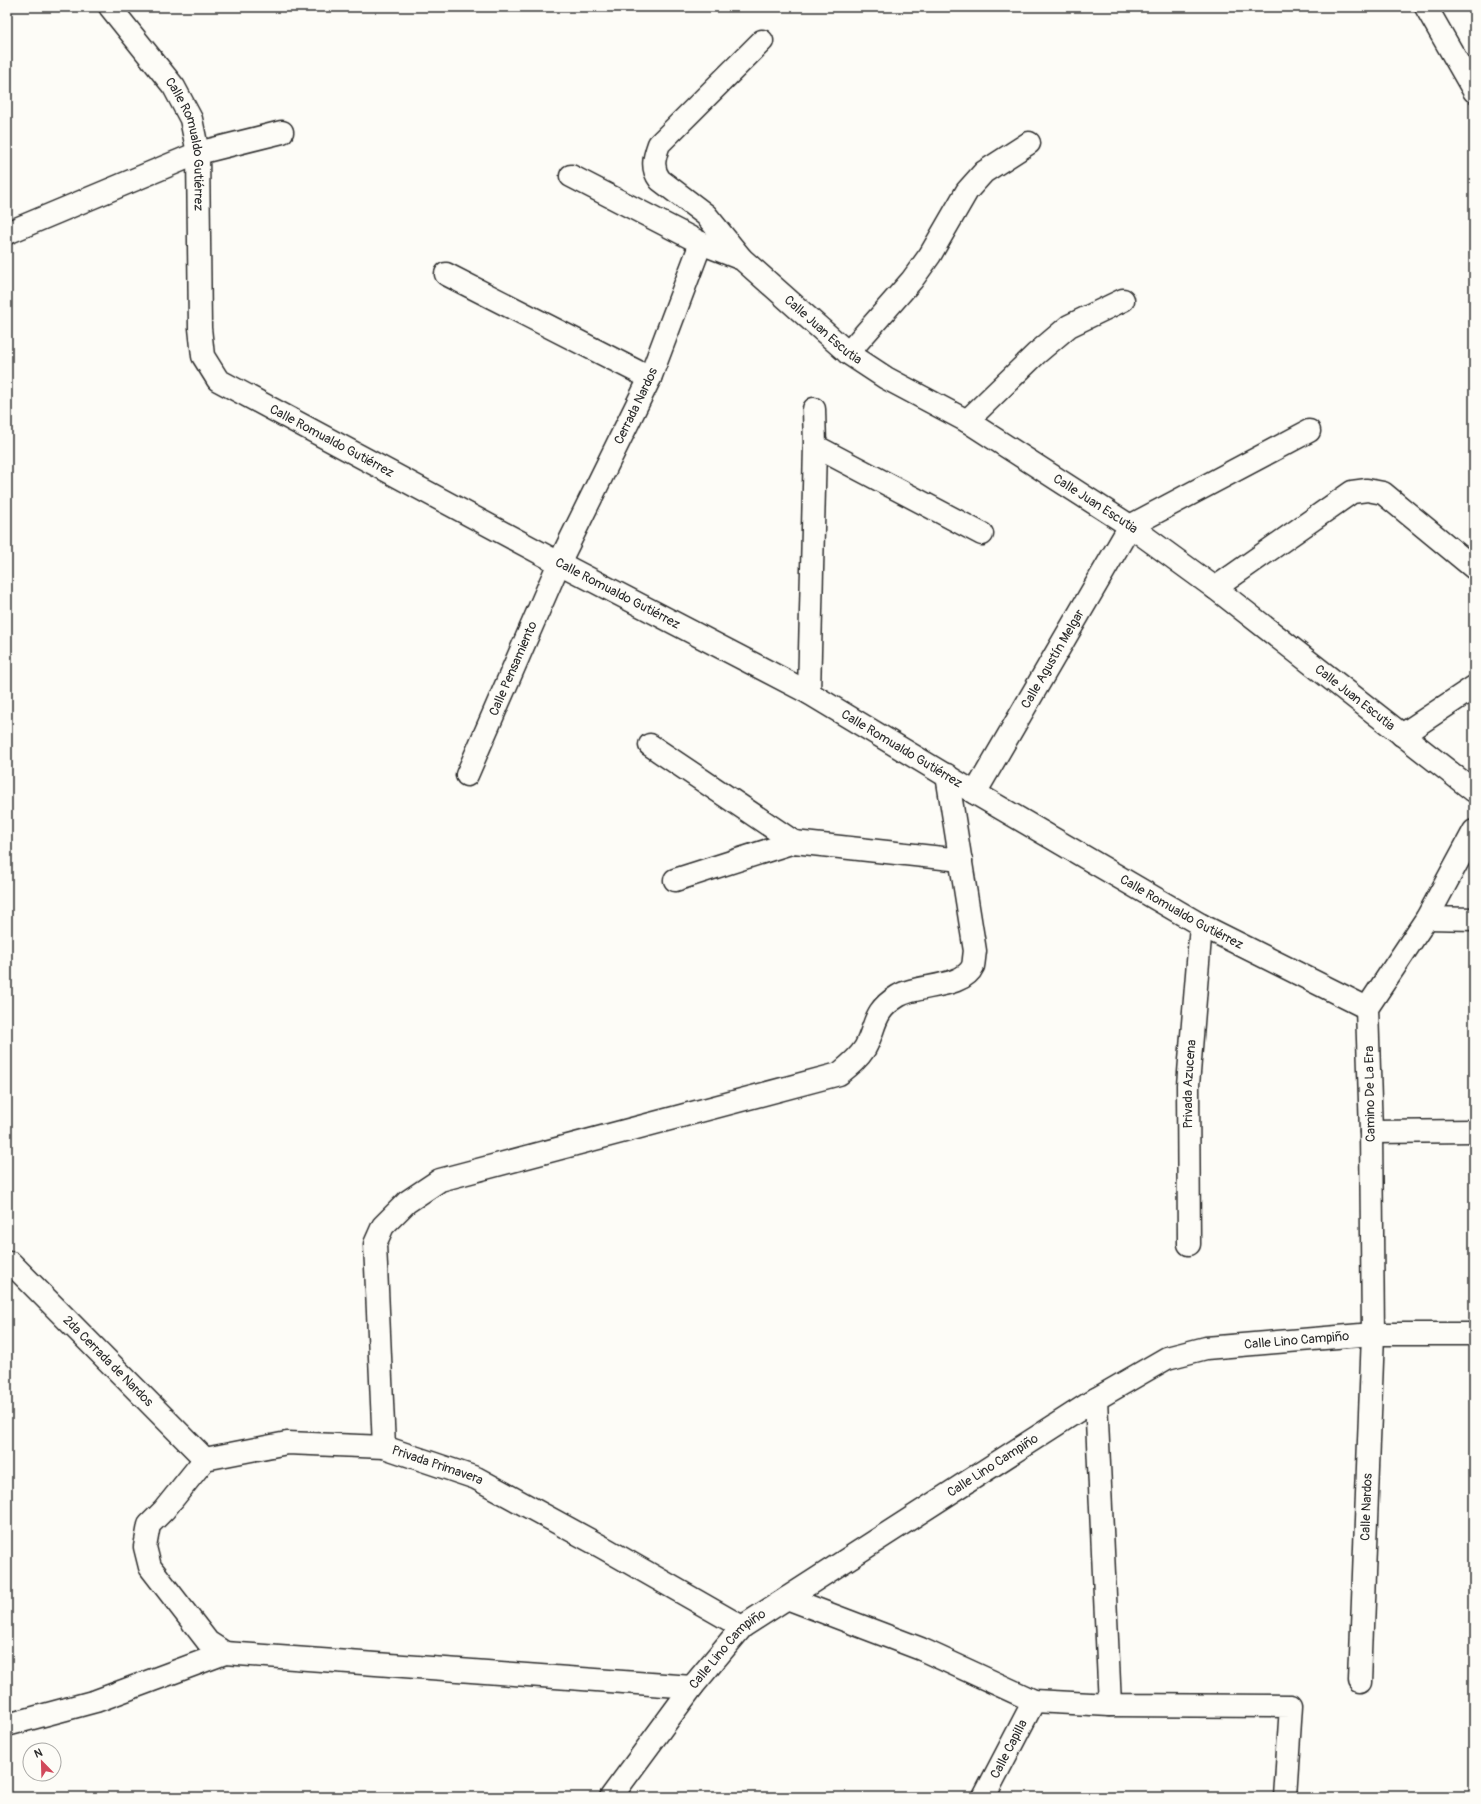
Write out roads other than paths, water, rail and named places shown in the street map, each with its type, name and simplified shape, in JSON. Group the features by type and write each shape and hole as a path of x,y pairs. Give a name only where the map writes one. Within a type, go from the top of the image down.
{"street":[{"name":"Calle Romualdo Gutiérrez","path":"110,7 174,87 191,119 198,154 200,328 203,356 218,380 559,563 809,693 975,793 1201,925 1368,1008"},
{"path":"1426,7 1473,87"},
{"path":"742,259 706,215 660,180 655,173 653,166 654,157 659,144 762,41"},
{"path":"7,233 198,154 282,132"},
{"path":"848,353 926,262 966,191 984,172 1029,143"},
{"name":"Calle Juan Escutia","path":"571,176 701,243 742,259 848,353 886,378 967,421 1130,526 1216,588 1474,791"},
{"name":"Cerrada Nardos","path":"559,563 650,378 701,243"},
{"path":"446,274 650,378"},
{"path":"967,421 1036,354 1070,326 1123,300"},
{"path":"809,693 815,446 814,410"},
{"path":"1130,526 1309,431"},
{"path":"815,446 982,534"},
{"path":"1216,588 1352,492 1367,490 1383,494 1474,568"},
{"name":"Calle Agustín Melgar","path":"975,793 1130,526"},
{"name":"Calle Pensamiento","path":"467,775 559,563"},
{"path":"1402,734 1474,687"},
{"path":"650,745 794,842"},
{"path":"384,1447 375,1244 383,1226 407,1202 440,1180 839,1074 854,1062 865,1048 877,1015 886,1003 900,994 954,981 966,976 973,966 975,951 947,775"},
{"path":"1368,1008 1427,918 1474,831"},
{"path":"675,880 794,842 961,860"},
{"path":"1427,918 1474,920"},
{"name":"Privada Azucena","path":"1189,1244 1188,1085 1201,925"},
{"name":"Camino De La Era","path":"1368,1008 1373,1334"},
{"path":"1371,1132 1474,1131"},
{"name":"2da Cerrada de Nardos","path":"11,1263 205,1460"},
{"name":"Calle Lino Campiño","path":"611,1797 692,1687 742,1627 1096,1399 1167,1358 1206,1348 1373,1334 1474,1334"},
{"name":"Calle Nardos","path":"1360,1681 1373,1334"},
{"path":"1096,1399 1110,1705"},
{"name":"Privada Primavera","path":"205,1460 287,1443 384,1447 476,1478 604,1548 742,1627"},
{"path":"205,1460 164,1510 149,1525 145,1548 150,1567 208,1642 225,1653"},
{"path":"787,1598 920,1649 1034,1701 1110,1705 1291,1706 1285,1797"},
{"path":"7,1725 96,1701 225,1653 692,1687"},
{"name":"Calle Capilla","path":"984,1797 1034,1701"}]}
